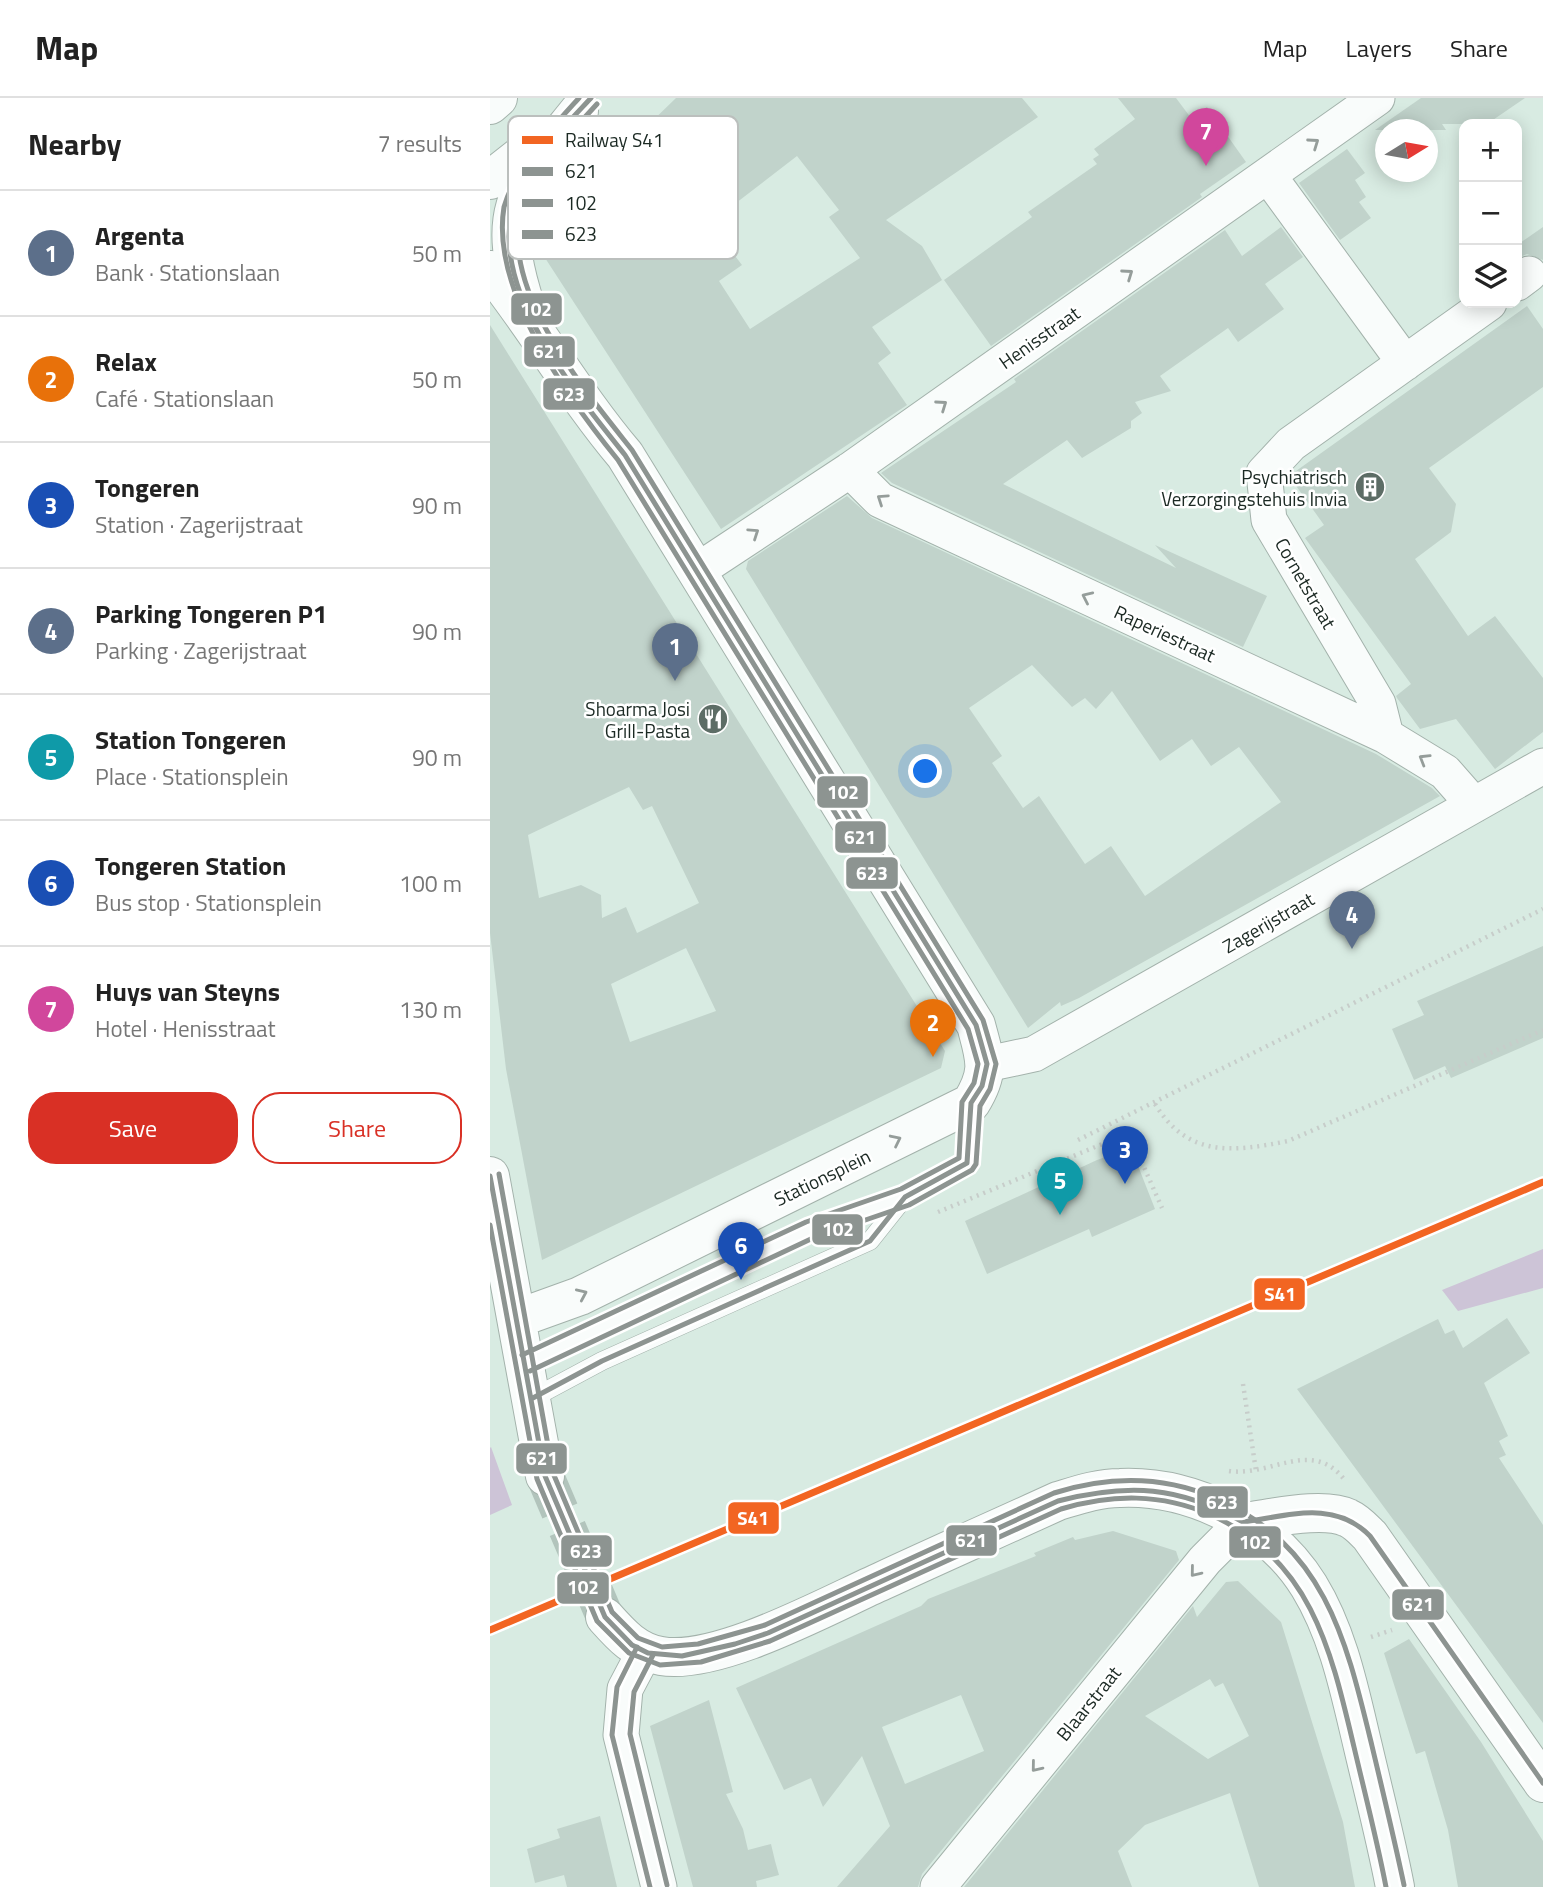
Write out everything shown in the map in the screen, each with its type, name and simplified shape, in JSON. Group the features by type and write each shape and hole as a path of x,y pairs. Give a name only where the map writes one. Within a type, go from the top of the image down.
{"main road":[{"path":"490,105 498,98"},
{"path":"571,116 585,105"},
{"path":"490,180 508,166"},
{"path":"513,259 531,322"},
{"path":"490,270 531,322 593,417 625,455 976,1025 987,1065 982,1086 971,1103"},
{"name":"Stationsplein","path":"519,1318 580,1296 971,1103"},
{"path":"490,1176 519,1318 545,1475"},
{"path":"605,1617 621,1636 645,1651 677,1657 721,1648 768,1633 1058,1502 1093,1491 1144,1488 1181,1494 1224,1510 1242,1522 1282,1552 1308,1584 1348,1685 1395,1887"},
{"path":"1242,1522 1319,1514 1345,1516 1356,1522 1370,1535 1432,1628 1543,1783"}],"street":[{"name":"Henisstraat","path":"697,571 850,470 1377,98"},
{"path":"1268,175 1405,363"},
{"name":"Cornetstraat","path":"1386,736 1378,704 1269,520 1264,473 1291,444 1482,308"},
{"name":"Raperiestraat","path":"850,470 880,500 1386,736 1445,772 1474,805"},
{"name":"Zagerijstraat","path":"987,1065 1034,1054 1543,766"},
{"name":"Blaarstraat","path":"938,1887 1205,1560 1242,1522"},
{"path":"645,1651 625,1689 621,1735 659,1887"}],"lane":[{"path":"528,1381 810,1230 905,1197 968,1163 971,1103"},
{"path":"528,1381 601,1361 870,1241 905,1197"}],"path":[{"path":"1078,1140 1543,909"},
{"path":"1155,1104 1167,1122 1198,1143 1224,1150 1252,1148 1288,1141 1543,1030"},
{"path":"932,1214 1129,1133 1162,1208"},
{"path":"1243,1384 1256,1471"},
{"path":"1336,1649 1403,1627 1432,1628"}],"shaded area":[{"path":"1543,1249 1543,1288 1458,1311 1442,1290"},
{"path":"490,1448 512,1505 490,1515"}],"building":[{"path":"676,98 1022,98 1038,117 886,220 922,246 942,280 872,327 891,353 878,363 907,405 721,529 546,259 737,259 742,265 719,281 750,329 860,258 829,217 839,210 797,156 738,201 738,116 657,116"},
{"path":"1118,98 1176,98 1191,118 1207,107 1246,162 1200,194 1202,197 991,346 944,280 1032,217 1028,212 1097,164 1093,159 1099,155 1094,149 1135,119"},
{"path":"1421,98 1525,98 1494,119 1459,119 1459,124 1442,124 1446,130 1438,130 1438,119 1391,119"},
{"path":"1347,149 1365,173 1355,180 1366,197 1359,202 1371,218 1340,240 1299,183"},
{"path":"1281,227 1303,257 1265,284 1284,309 1238,342 1228,328 1160,376 1171,391 1135,402 1142,413 1131,421 1131,428 1082,458 1067,440 1003,484 1176,568 1155,545 1267,596 1243,647 892,483 881,473 1016,382 1014,379 1225,230 1242,256"},
{"path":"1543,227 1543,260 1527,254 1522,256 1522,242"},
{"name":"Psychiatrisch Verzorgingstehuis Invia","path":"1527,306 1543,329 1543,387 1429,468 1456,504 1451,532 1415,559 1468,636 1495,616 1543,678 1543,732 1495,769 1456,719 1420,729 1397,698 1396,696 1411,684 1305,538 1324,525 1289,476"},
{"path":"490,325 945,1051 941,1068 542,1260 506,1069 490,933","holes":["629,787 643,810 652,806 699,903 637,933 626,907 602,918 601,895 581,885 539,898 528,835","686,948 716,1011 630,1042 611,984"]},
{"path":"847,496 872,518 1376,754 1432,788 1440,796 1079,998 1061,1006 1060,1002 1028,1028 746,569 748,561","holes":["1032,665 1072,707 1085,698 1096,709 1112,691 1160,761 1192,739 1211,766 1239,747 1281,802 1145,896 1111,846 1085,864 1039,796 1023,808 992,763 1002,756 969,708"]},
{"path":"1543,946 1543,1038 1451,1078 1445,1066 1414,1080 1392,1029 1424,1015 1417,1001"},
{"path":"1131,1148 1155,1209 1092,1237 1089,1229 987,1274 965,1221 1097,1160"},
{"path":"1507,1318 1530,1353 1484,1383 1508,1436 1499,1441 1506,1455 1499,1458 1543,1525 1543,1723 1297,1389 1438,1319 1445,1334 1454,1330 1463,1348"},
{"path":"1113,1531 1176,1551 1179,1560 922,1874 918,1887 837,1887 890,1826 862,1756 823,1807 811,1778 784,1790 736,1688 921,1606 928,1599 1036,1556 1034,1553 1073,1537 1075,1540","holes":["961,1695 984,1751 905,1784 882,1727"]},
{"path":"1238,1581 1281,1622 1343,1822 1355,1887 1259,1887 1230,1793 1145,1825 1118,1851 1132,1887 964,1887 1193,1606 1197,1617 1226,1582","holes":["1210,1679 1215,1687 1223,1683 1249,1736 1208,1759 1145,1716"]},
{"path":"1409,1639 1481,1742 1543,1841 1543,1887 1458,1887 1448,1830 1425,1751 1416,1754 1384,1653"},
{"path":"709,1700 733,1792 726,1794 743,1829 748,1850 771,1844 779,1875 756,1881 757,1887 693,1887 650,1726"},
{"path":"600,1816 617,1887 567,1887 564,1875 535,1883 527,1849 560,1838 557,1829"}],"tunnel":[{"path":"545,1476 605,1617"}],"rail line":[{"name":"S41","path":"490,1630 1543,1182"}],"transit line":[{"name":"623","path":"563,116 579,98"},
{"name":"621","path":"574,116 591,98"},
{"name":"102","path":"586,116 597,104"},
{"name":"623","path":"508,196 504,207 503,239 509,273 537,342 578,407 618,460 968,1029 978,1064 974,1083 962,1102 959,1158 901,1189 806,1222 522,1355"},
{"name":"621","path":"512,259 514,275 526,308 543,341 584,403 625,455 976,1025 987,1064 982,1086 971,1103 967,1163 905,1197 870,1241 602,1361 531,1399"},
{"name":"102","path":"521,259 535,307 552,339 593,400 632,450 983,1020 996,1064 990,1089 980,1106 976,1164 972,1170 909,1205 813,1238 530,1371"},
{"name":"623","path":"499,1174 553,1473 612,1612 638,1638 662,1647 698,1644 765,1625 1054,1493 1074,1487 1135,1480 1195,1490 1252,1518 1282,1542 1306,1569 1325,1600 1352,1669 1404,1885"},
{"name":"621","path":"490,1176 545,1476 605,1617 632,1645 648,1653 682,1656 735,1644 768,1633 1058,1501 1084,1495 1131,1490 1153,1491 1197,1501 1243,1522"},
{"name":"102","path":"490,1225 537,1479 597,1621 629,1653 660,1665 701,1662 770,1641 1061,1509 1080,1504 1136,1498 1155,1499 1192,1508 1245,1534 1272,1556 1294,1582 1311,1611 1336,1676 1386,1887"},
{"name":"621","path":"1243,1522 1293,1514 1326,1514 1341,1517 1370,1536 1543,1783"},
{"name":"102","path":"637,1647 617,1687 612,1735 650,1887"},
{"name":"623","path":"653,1655 634,1692 630,1734 667,1885"}],"place":[{"name":"Huys van Steyns","path":"1206,166"},
{"name":"Psychiatrisch Verzorgingstehuis Invia","path":"1370,487"},
{"name":"Argenta","path":"675,681"},
{"name":"Shoarma Josi Grill-Pasta","path":"713,719"},
{"name":"Parking Tongeren P1","path":"1352,949"},
{"name":"Relax","path":"933,1057"},
{"name":"Tongeren","path":"1125,1184"},
{"name":"Station Tongeren","path":"1060,1215"},
{"name":"Tongeren Station","path":"741,1280"}]}
